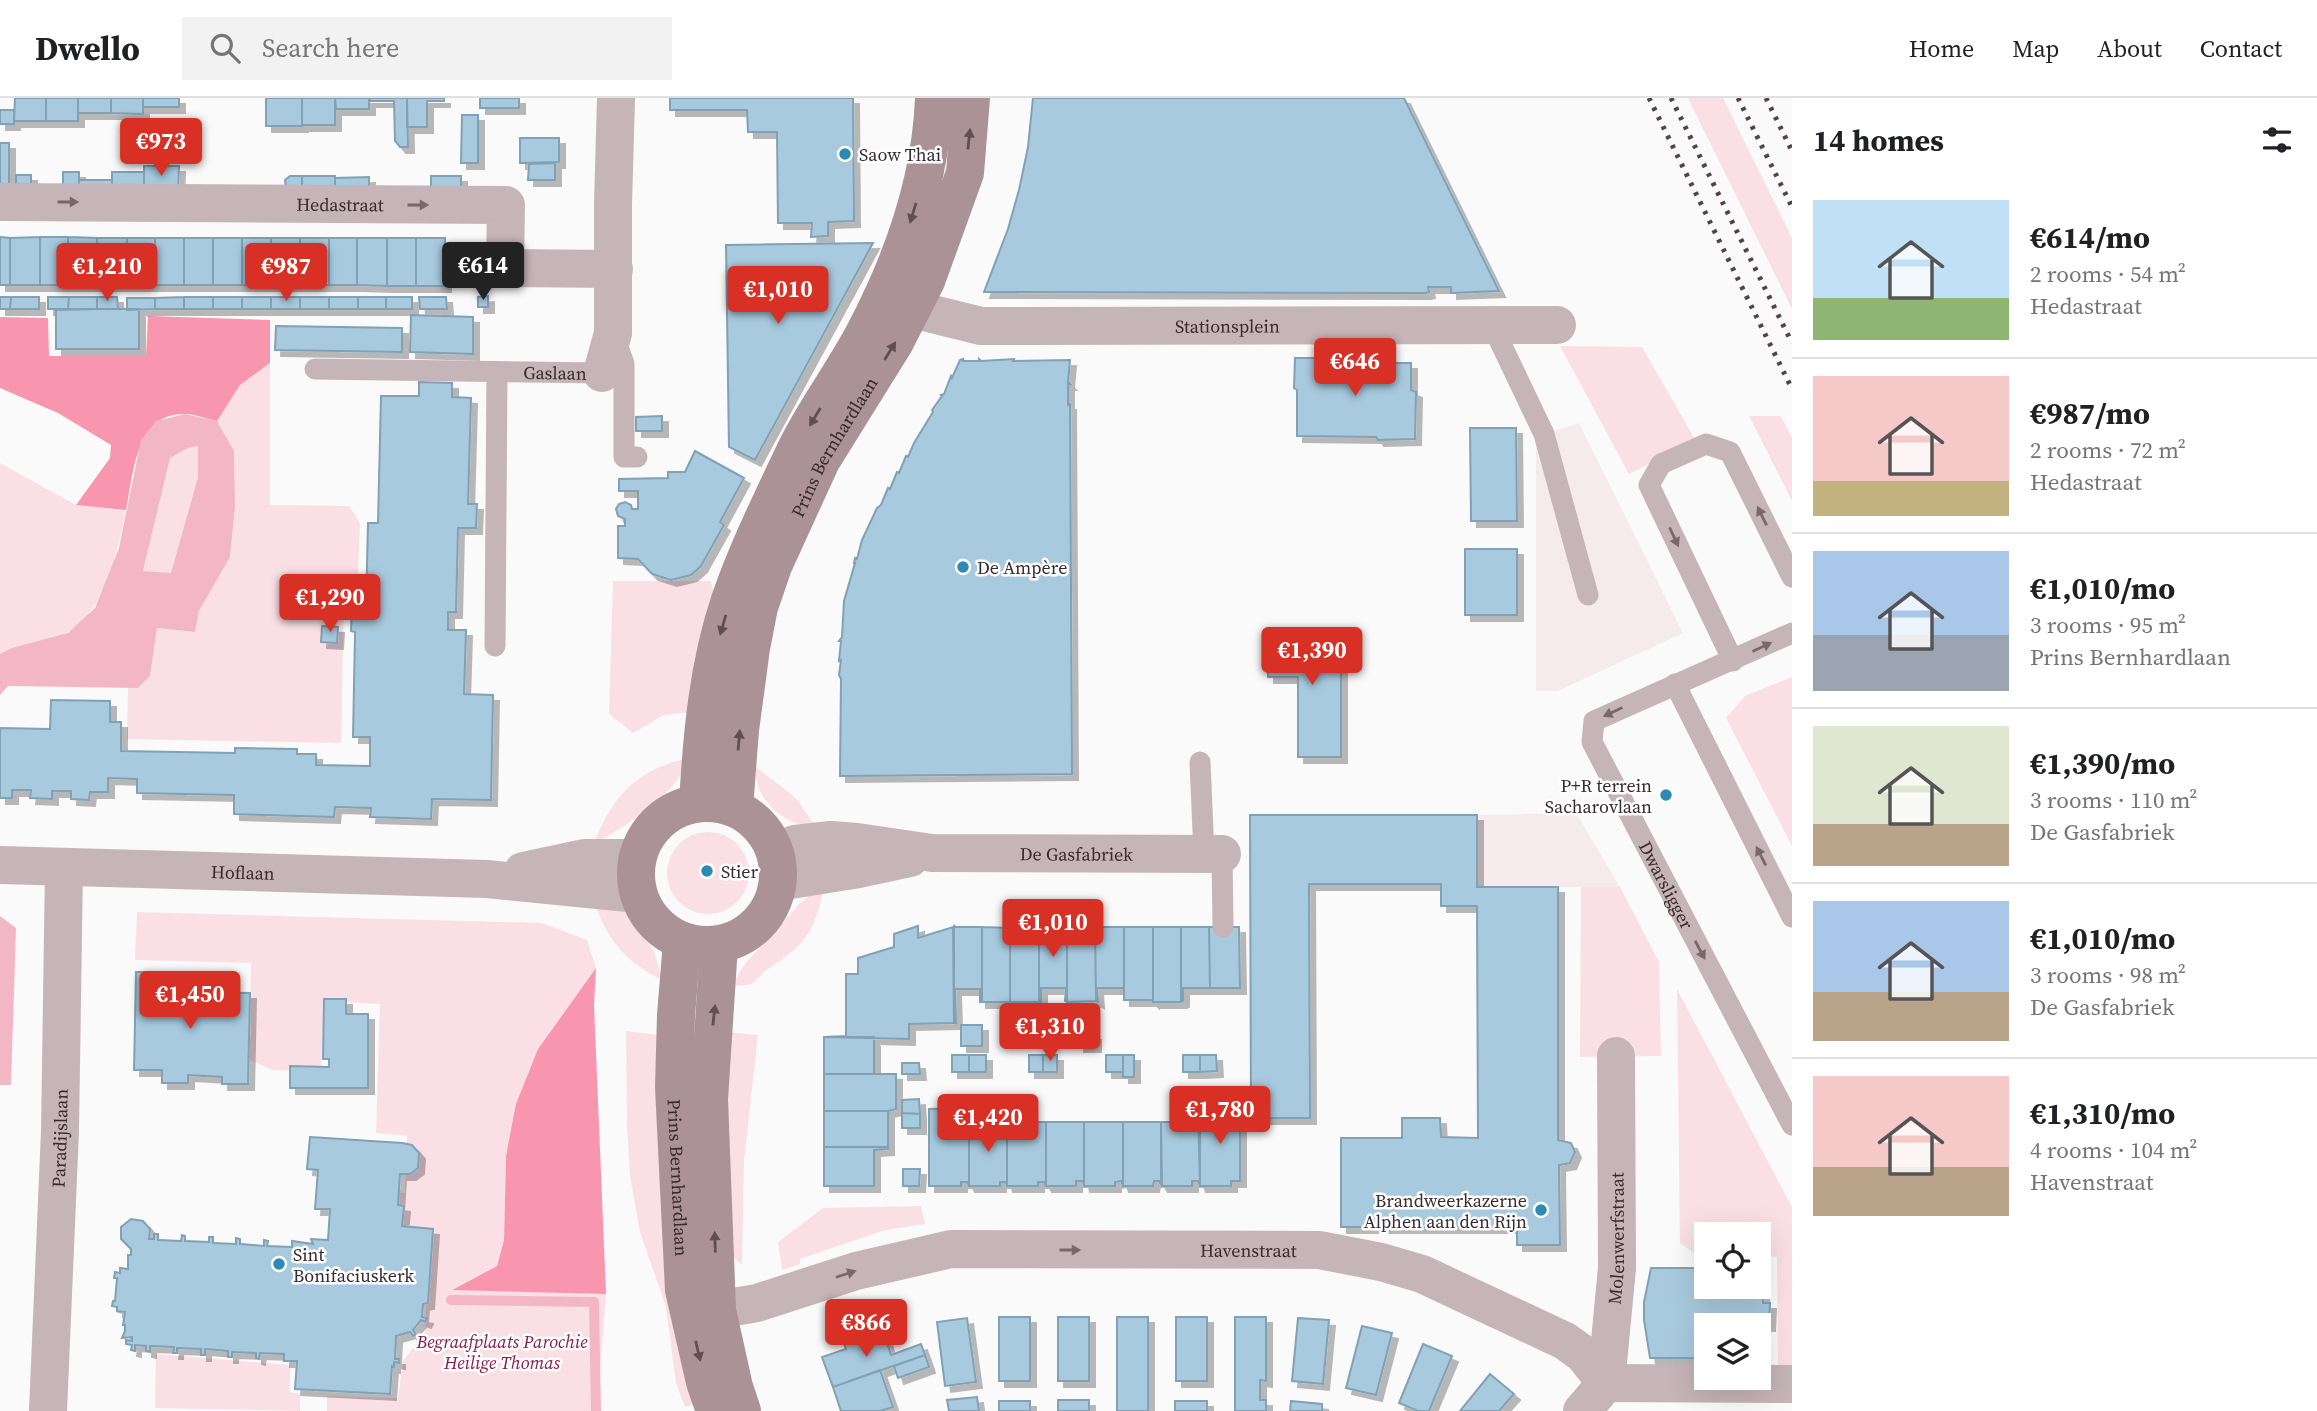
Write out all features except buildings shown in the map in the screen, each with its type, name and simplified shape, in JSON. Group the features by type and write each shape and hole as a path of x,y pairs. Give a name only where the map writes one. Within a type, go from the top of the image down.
{"main road":[{"name":"Prins Bernhardlaan","path":"716,806 740,730 759,607 773,566 821,461 895,342 896,304 892,275 928,164 934,98"},
{"name":"Prins Bernhardlaan","path":"896,304 935,260 965,173 971,98"},
{"path":"684,806 716,806 747,815 759,826 776,867 772,904 759,923 734,940 700,943 667,934 654,923 644,910 637,876 641,844 659,821 684,806"},
{"name":"Prins Bernhardlaan","path":"700,943 676,1015 674,1087 684,1290 705,1382 715,1411"},
{"name":"Prins Bernhardlaan","path":"700,943 718,1310 734,1387 742,1411"}],"street":[{"name":"Gaslaan","path":"602,373 612,333 616,98"},
{"name":"Hedastraat","path":"0,202 506,205 505,268 614,269"},
{"name":"Stationsplein","path":"896,304 981,326 1557,325"},
{"name":"De Gasfabriek","path":"776,867 859,869 932,853 1207,854"},
{"name":"Hoflaan","path":"0,865 487,879 584,858 637,876"},
{"name":"Paradijslaan","path":"48,1411 60,1131 64,867"},
{"name":"Molenwerfstraat","path":"1594,1397 1617,1268 1616,1056"},
{"name":"Havenstraat","path":"718,1310 757,1303 856,1270 951,1249 1319,1250 1381,1262 1422,1274 1566,1341 1583,1354 1594,1397"},
{"path":"684,1290 718,1310"},
{"path":"1594,1397 1792,1384"}],"lane":[{"path":"1492,325 1544,434 1588,595"},
{"path":"612,333 624,364 624,457 637,457"},
{"name":"Gaslaan","path":"315,369 602,373"},
{"path":"495,646 497,372"},
{"path":"1733,660 1649,485 1661,464 1706,444 1730,452 1792,577"},
{"name":"Dwarsligger","path":"1792,633 1594,721 1592,742 1792,1125"},
{"path":"1675,684 1792,917"},
{"path":"1196,762 1207,854 1223,927"}],"shaded area":[{"path":"148,316 270,320 270,363 240,385 217,421 185,414 168,416 156,423 146,434 140,448 126,510 76,505 110,458 111,445 58,413 0,388 0,317 48,318 49,356 146,356"},
{"path":"185,414 217,421 234,451 235,507 230,557 199,611 195,632 157,628 150,676 138,688 8,686 0,695 0,654 12,648 68,633 95,608 119,548 141,440 156,421","holes":["198,446 198,477 171,573 143,571 170,458 188,448"]},
{"path":"1579,423 1683,633 1558,691 1536,691 1536,437"},
{"path":"1576,813 1620,887 1477,887 1477,815"},
{"path":"0,916 16,928 11,1085 0,1085"},
{"path":"596,968 594,1005 606,1294 452,1290 497,1266 504,1240 506,1156 516,1104 538,1049"}],"green space":[{"path":"1688,98 1723,98 1792,238 1792,309"},
{"path":"1560,346 1642,347 1696,441 1629,474"},
{"path":"270,363 270,505 349,506 360,523 357,599 344,600 341,743 127,739 128,688 138,688 150,676 157,628 195,632 199,611 230,557 235,507 234,451 217,421 240,385"},
{"path":"1749,416 1781,416 1792,438 1792,501"},
{"path":"198,446 198,477 171,574 143,571 170,458 188,448"},
{"path":"0,463 76,505 126,510 108,578 91,611 80,624 60,636 0,654"},
{"path":"613,581 711,581 717,610 691,712 664,715 633,733 609,714"},
{"path":"1792,677 1792,846 1726,718 1745,696"},
{"path":"686,759 679,777 662,796 627,824 594,843 609,812 628,788 653,770"},
{"path":"756,767 796,798 815,826 793,822 773,809 760,790"},
{"path":"708,832 724,835 737,844 746,857 749,873 746,889 737,902 724,911 708,914 692,911 679,902 670,889 667,873 670,857 679,844 692,835"},
{"path":"1581,887 1620,887 1659,962 1661,1056 1580,1057"},
{"path":"820,888 823,890 816,918 798,947 753,983 732,986 754,954 807,897"},
{"path":"593,899 623,907 654,951 662,980 637,965 618,947 604,926"},
{"name":"Begraafplaats Parochie Heilige Thomas","path":"137,912 542,923 587,940 596,968 538,1049 506,1156 504,1240 497,1266 453,1289 606,1294 597,1411 327,1411 327,1396 398,1398 403,1361 425,1332 427,1277 376,1193 405,1193 407,1136 376,1133 380,1004 324,1001 321,1072 273,1070 249,1060 251,963 135,960"},
{"path":"1677,989 1792,1207 1792,1365 1778,1365 1777,1257 1771,1257 1771,1222 1694,1222 1694,1253 1680,1243"},
{"path":"626,1031 659,1035 704,1402 685,1407 676,1383 666,1307 640,1232 630,1176"},
{"path":"725,1032 758,1035 744,1161 742,1265 728,1253"},
{"path":"921,1206 925,1224 885,1230 800,1259 800,1264 782,1270 778,1242 823,1208"},
{"path":"156,1354 290,1365 290,1392 300,1394 300,1411 155,1408"}],"waterway":[{"path":"451,1300 594,1302 596,1411"}],"railway":[{"path":"1649,98 1792,389"},
{"path":"1671,98 1792,343"},
{"path":"1738,98 1792,207"},
{"path":"1766,98 1792,151"}],"place":[{"name":"Saow Thai","path":"845,154"},
{"name":"De Ampère","path":"963,567"},
{"name":"P+R terrein Sacharovlaan","path":"1666,795"},
{"name":"Stier","path":"707,871"},
{"name":"Brandweerkazerne Alphen aan den Rijn","path":"1541,1210"},
{"name":"Sint Bonifaciuskerk","path":"279,1264"}]}
